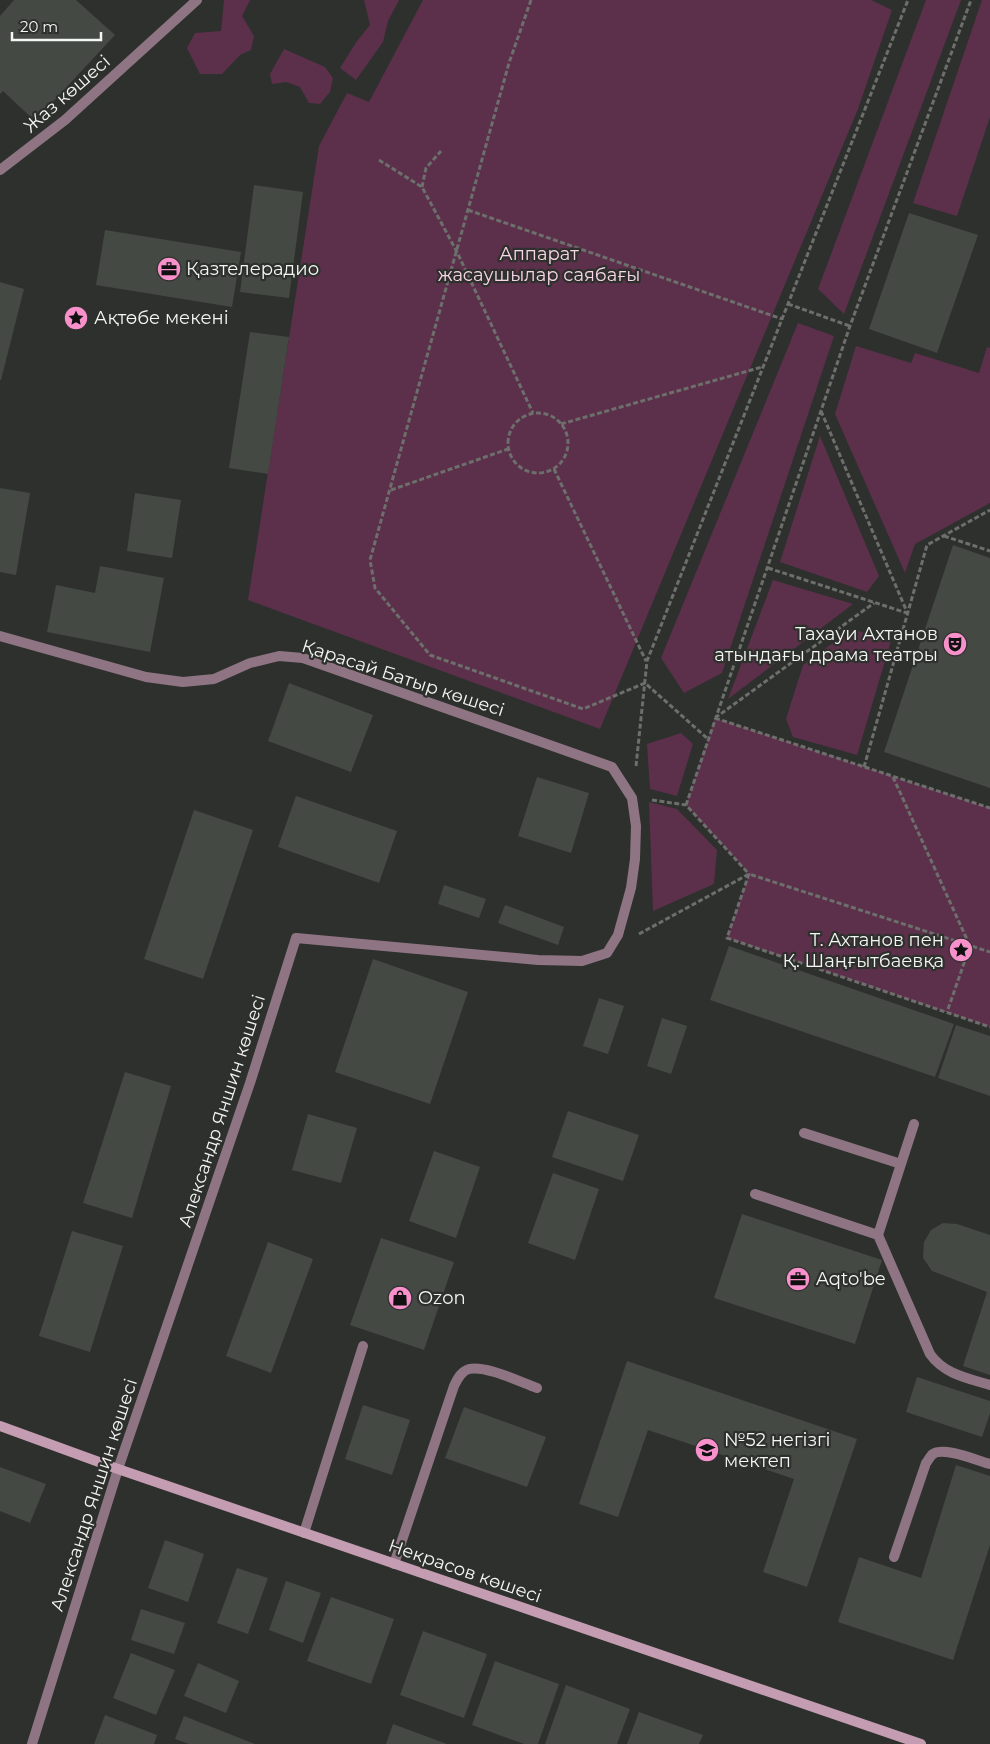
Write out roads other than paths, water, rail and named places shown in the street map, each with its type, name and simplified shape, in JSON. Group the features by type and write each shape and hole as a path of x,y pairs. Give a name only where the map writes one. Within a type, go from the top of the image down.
{"main road":[{"name":"Некрасов көшесі","path":"0,1426 118,1469 921,1744"}],"street":[{"name":"Жаз көшесі","path":"0,170 65,120 197,0"},
{"name":"Қарасай Батыр көшесі","path":"0,636 146,677 183,682 214,679 250,663 278,656 303,658 612,768 632,798"},
{"name":"Александр Яншин көшесі","path":"32,1744 118,1469 250,1083 296,938 538,960 582,961 607,953 618,936 631,888 635,859 636,826 632,798"},
{"path":"914,1124 878,1234 930,1354 938,1365 949,1372 990,1385"},
{"path":"804,1133 901,1164"},
{"path":"755,1194 878,1234"},
{"path":"304,1533 363,1346"},
{"path":"394,1564 454,1386 460,1375 469,1369 487,1371 537,1388"},
{"path":"894,1557 926,1464 932,1454 940,1451 949,1452 990,1464"}],"place":[{"name":"Қазтелерадио","path":"169,269"},
{"name":"Ақтөбе мекені","path":"76,318"},
{"name":"Тахауи Ахтанов атындағы драма театры","path":"955,644"},
{"name":"Т. Ахтанов пен Қ. Шаңғытбаевқа","path":"961,950"},
{"name":"Aqto'be","path":"798,1279"},
{"name":"Ozon","path":"400,1298"},
{"name":"№52 негізгі мектеп","path":"707,1450"}],"park label":[{"name":"Аппарат жасаушылар саябағы","path":"539,264"}]}
